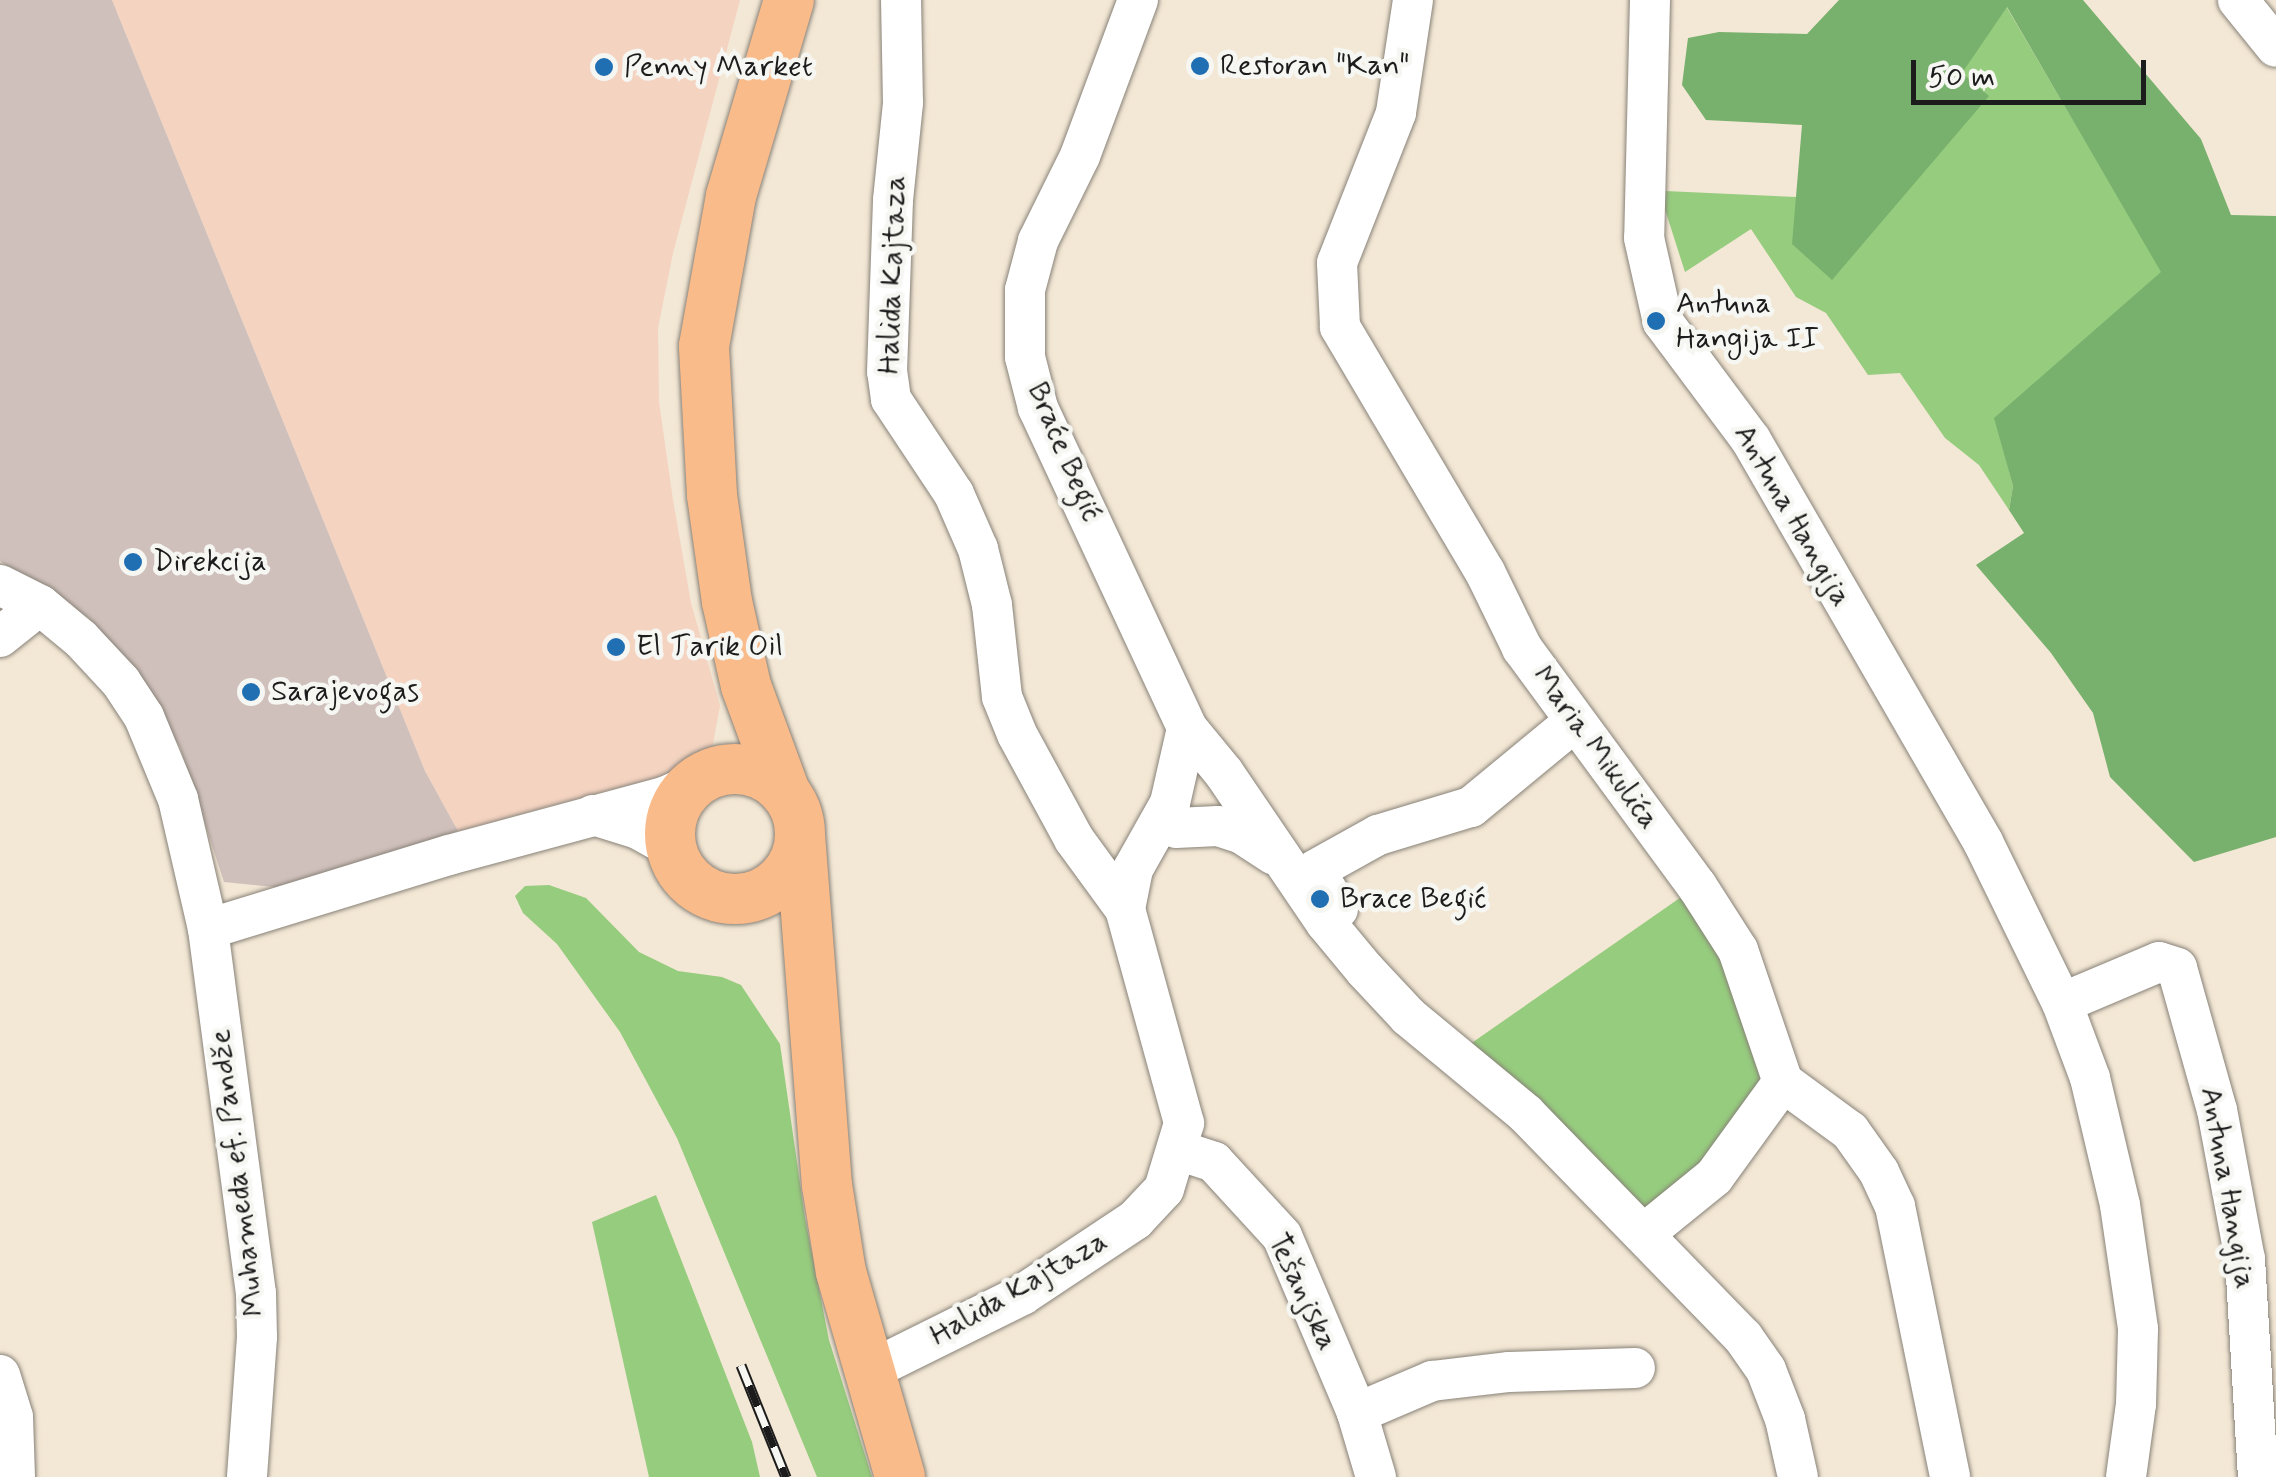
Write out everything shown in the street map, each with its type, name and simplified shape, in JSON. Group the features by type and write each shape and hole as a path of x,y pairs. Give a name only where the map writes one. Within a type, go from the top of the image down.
{"main road":[{"path":"788,0 731,196 704,346 712,496 746,686 793,814 813,994 827,1184 841,1272 900,1477"},
{"path":"746,686 740,724 706,777 676,805 670,847 689,882 718,897 744,899 768,914 784,933 813,994"},
{"path":"706,777 754,772 793,814 795,860 780,882 744,899"}],"street":[{"name":"Halida Kajtaza","path":"871,1370 966,1324 1084,1258 1135,1220 1164,1189 1184,1123 1181,1098 1125,908 1074,839 1017,734 1002,696 992,604 978,549 954,494 891,399 887,372 893,200 903,103 901,0"},
{"name":"Braće Begić","path":"1138,0 1086,141 1038,241 1022,320 1025,357 1038,408 1187,728"},
{"name":"Maria Mikulića","path":"1413,0 1403,44 1396,114 1338,263 1340,327 1485,572 1522,648 1697,886 1738,950 1783,1082"},
{"name":"Antuna Hangija","path":"1650,0 1644,238 1664,322 1751,440 1984,842 2062,1003 2094,1098 2131,1270 2138,1329 2136,1404 2126,1477"},
{"path":"2238,0 2276,48"},
{"name":"Muhameda ef. Pandže","path":"0,584 40,605 122,682 144,717 178,799 208,929 256,1293 257,1337 246,1477"},
{"path":"0,637 40,605"},
{"path":"1408,1017 1316,870 1378,834 1471,808 1574,722"},
{"path":"1125,908 1141,852 1170,803 1187,728"},
{"path":"1187,728 1224,773 1326,923 1408,1017 1526,1113 1645,1233 1718,1317 1743,1338 1766,1370 1785,1419 1798,1477"},
{"path":"1141,852 1176,828 1224,773"},
{"path":"208,929 664,796 706,777"},
{"path":"593,815 638,829 670,847"},
{"path":"1176,828 1218,826 1242,834 1283,861"},
{"name":"Antuna Hangija","path":"2062,1003 2160,962 2177,968 2217,1110 2245,1259 2258,1477"},
{"path":"1645,1233 1714,1176 1783,1082 1850,1131 1879,1172 1895,1206 1950,1477"},
{"name":"Tešanjska","path":"1176,1158 1190,1154 1214,1162 1282,1236 1357,1413 1376,1477"},
{"path":"1357,1413 1432,1381 1509,1372 1635,1368"},
{"path":"0,1376 13,1417 14,1477"}],"shaded area":[{"path":"0,0 112,0 425,771 458,831 284,888 224,882 180,747 89,618 39,592 0,561"},
{"path":"112,0 740,0 673,253 658,328 659,402 673,500 691,603 720,706 712,749 692,768 458,831 425,771"}],"green space":[{"path":"1839,0 2083,0 2201,139 2231,215 2276,216 2276,837 2194,862 2110,777 2093,713 2051,653 1976,565 2024,533 2009,510 2013,486 1994,418 2161,272 2007,7 1962,73 1989,96 1832,280 1792,244 1802,125 1706,120 1682,85 1688,38 1719,32 1807,34"},
{"path":"2006,6 2162,272 1995,418 2013,486 2009,510 1979,465 1945,438 1900,373 1868,375 1826,313 1796,297 1751,229 1685,272 1662,200 1665,191 1797,197 1793,244 1832,279 1955,74"},
{"path":"549,885 586,898 639,952 678,971 722,977 741,985 780,1044 805,1218 829,1340 872,1477 817,1477 677,1138 620,1032 557,944 523,913 515,896 525,886"},
{"path":"1697,886 1783,1082 1634,1236 1453,1056"},
{"path":"656,1195 752,1442 760,1477 649,1477 592,1222"}],"railway":[{"path":"741,1365 786,1477"}],"place":[{"name":"Restoran \"Kan\"","path":"1200,66"},
{"name":"Penny Market","path":"604,67"},
{"name":"Antuna Hangija II","path":"1656,321"},
{"name":"Direkcija","path":"133,562"},
{"name":"El Tarik Oil","path":"616,647"},
{"name":"Sarajevogas","path":"251,692"},
{"name":"Brace Begić","path":"1320,899"}]}
